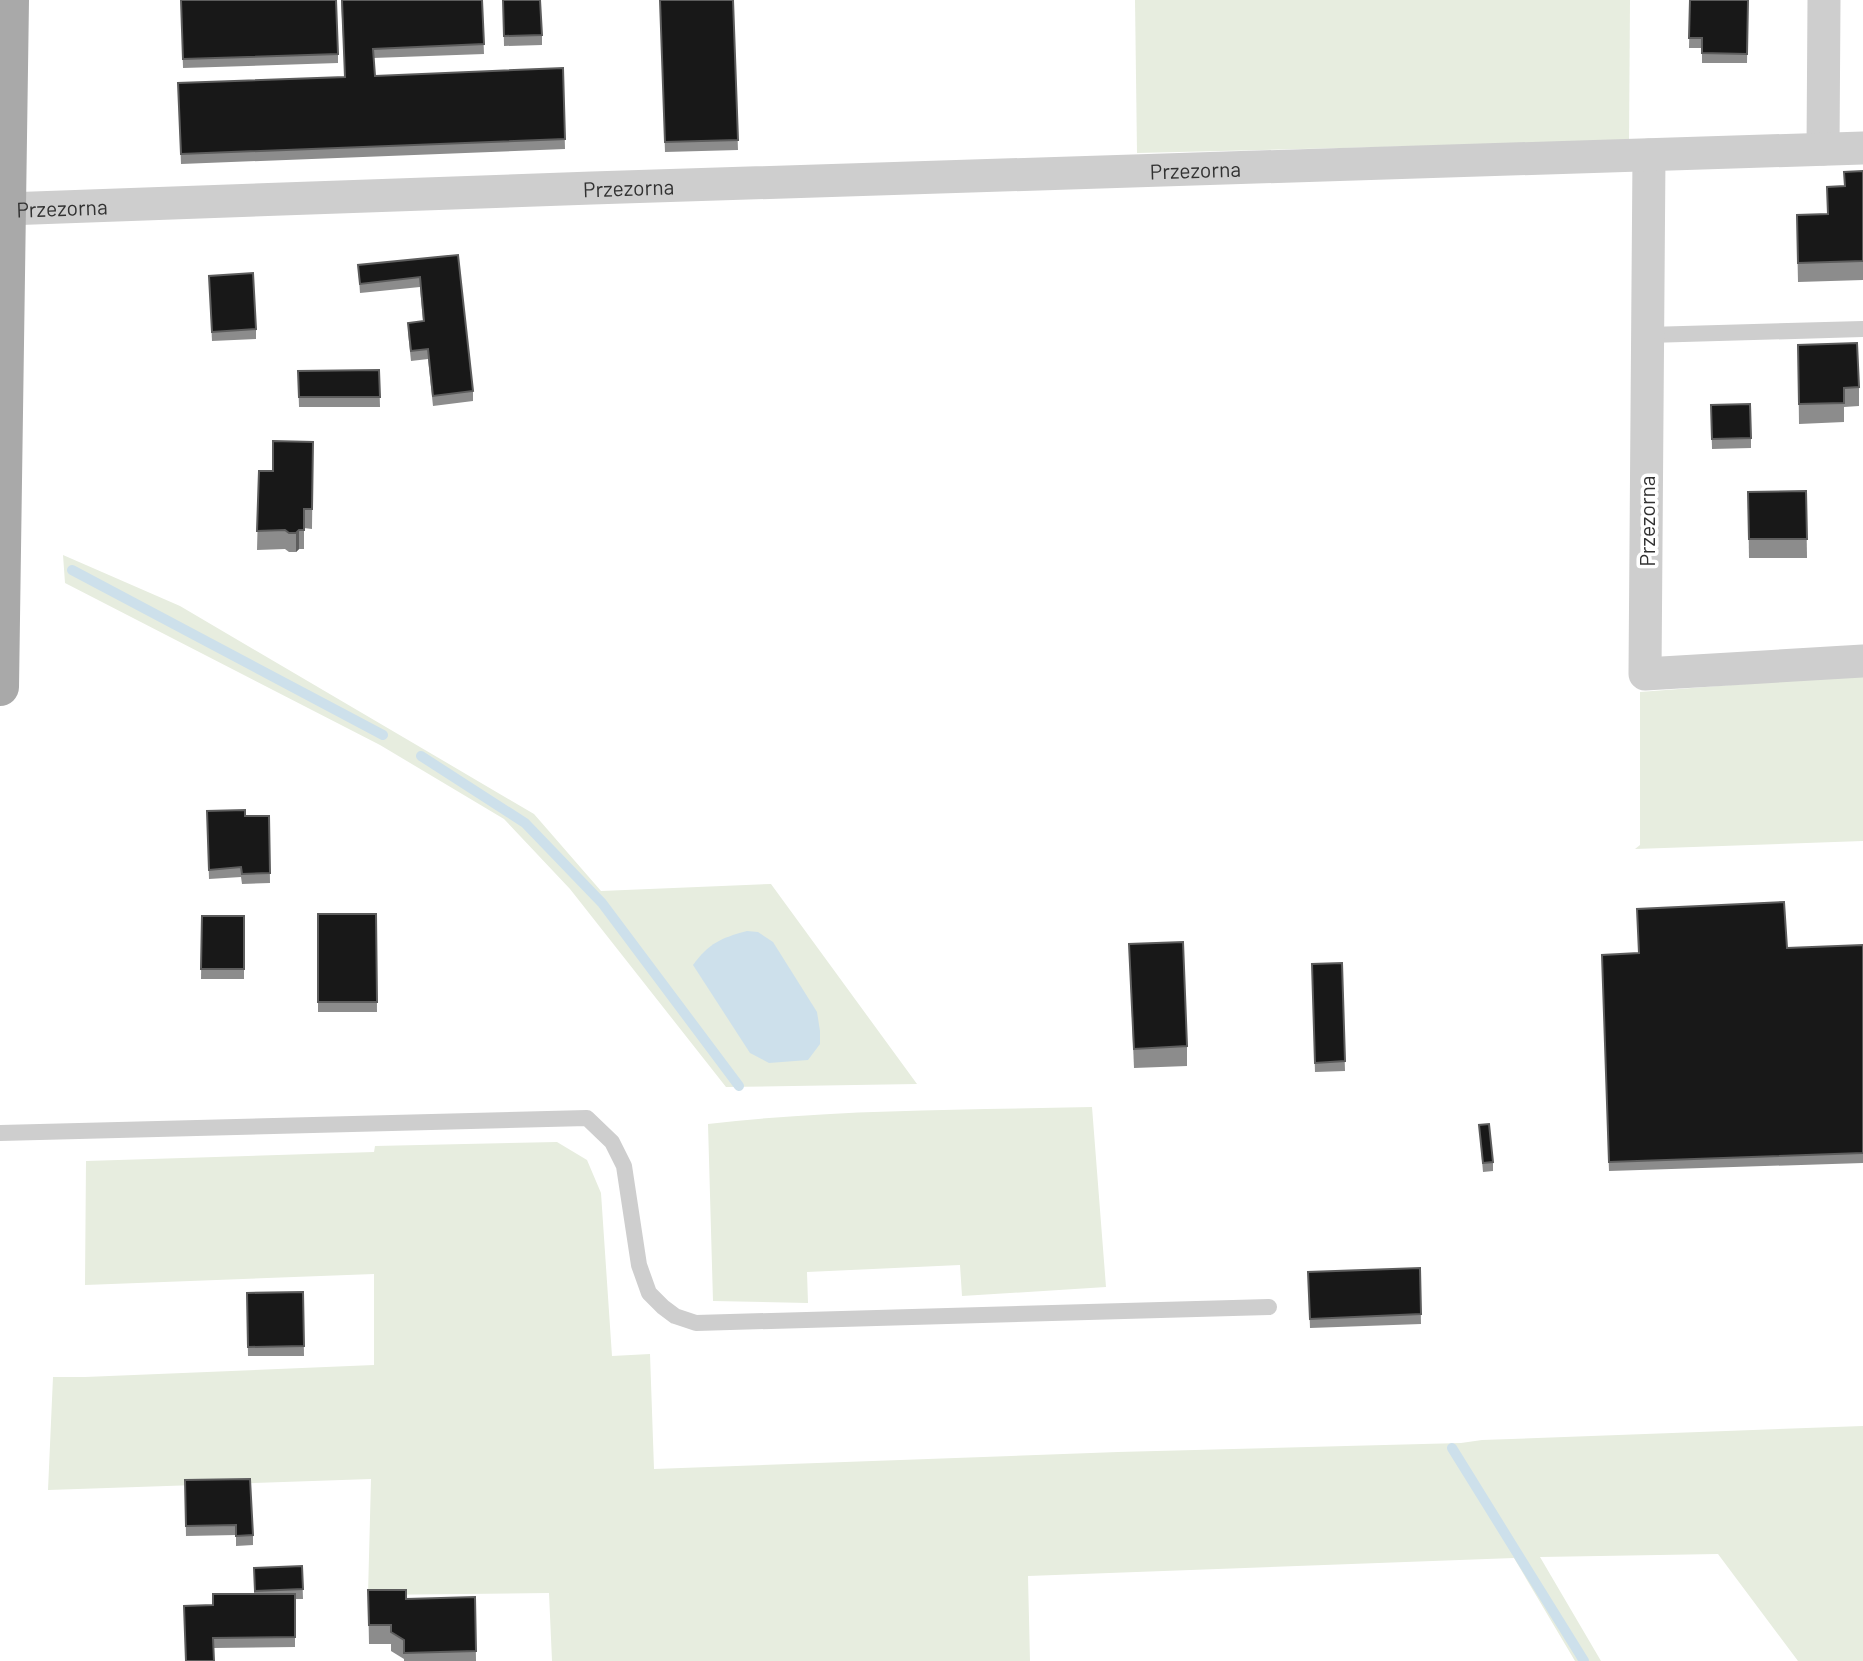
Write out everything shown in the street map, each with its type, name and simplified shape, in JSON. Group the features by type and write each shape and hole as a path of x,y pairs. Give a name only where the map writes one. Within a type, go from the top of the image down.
{"main road":[{"path":"0,687 9,0"}],"street":[{"path":"1823,149 1824,0"},
{"path":"1649,155 1863,148"},
{"name":"Przezorna","path":"6,209 1649,155 1645,674 1863,661"}],"lane":[{"path":"1648,335 1863,329"},
{"path":"0,1133 587,1118 612,1142 624,1166 639,1265 649,1293 676,1316 696,1323 1269,1307"}],"shaded area":[{"path":"1135,0 1630,0 1629,141 1137,153"},
{"path":"63,555 180,606 534,814 601,891 771,884 917,1084 726,1087 570,889 504,819 380,745 65,583"},
{"path":"1863,675 1863,841 1635,849 1640,845 1640,692"},
{"path":"1092,1107 1106,1287 962,1296 960,1265 807,1272 808,1303 713,1301 708,1124 852,1113"},
{"path":"557,1142 587,1160 601,1193 612,1356 650,1354 654,1469 1461,1443 1482,1440 1863,1426 1863,1661 1798,1661 1718,1554 1540,1557 1601,1661 1575,1661 1514,1558 1028,1576 1030,1661 552,1661 549,1593 368,1595 371,1479 48,1490 53,1377 374,1365 374,1274 85,1285 86,1161 374,1152 375,1146"}],"water":[{"path":"747,931 758,932 773,942 817,1012 820,1044 808,1060 769,1063 750,1053 693,965 716,942"}],"building":[{"path":"181,0 336,0 338,54 183,59"},
{"path":"342,0 482,0 484,44 373,49 375,76 563,68 565,139 181,154 178,83 345,77"},
{"path":"503,0 540,0 542,35 504,36"},
{"path":"660,0 733,0 738,140 665,142"},
{"path":"1690,0 1748,0 1747,54 1702,53 1702,38 1689,38"},
{"path":"1863,171 1863,261 1798,263 1797,215 1828,214 1827,187 1845,186 1844,172"},
{"path":"458,255 473,391 433,396 428,349 411,351 408,323 424,321 420,277 360,284 358,265"},
{"path":"253,273 256,329 212,332 209,276"},
{"path":"1857,343 1859,387 1844,388 1844,403 1799,404 1798,345"},
{"path":"379,370 380,397 299,397 298,371"},
{"path":"1750,404 1751,438 1712,439 1711,405"},
{"path":"273,441 313,442 312,509 304,509 304,530 296,533 285,530 257,531 259,471 273,471"},
{"path":"1806,491 1807,539 1749,539 1748,492"},
{"path":"245,810 245,816 269,816 270,873 242,874 241,867 209,870 207,811"},
{"path":"1784,902 1787,948 1863,945 1863,1153 1609,1162 1602,955 1639,953 1637,909"},
{"path":"318,914 376,914 377,1002 318,1002"},
{"path":"202,916 244,916 244,969 201,969"},
{"path":"1183,942 1187,1046 1134,1049 1129,944"},
{"path":"1342,963 1345,1061 1315,1063 1312,964"},
{"path":"1489,1124 1493,1162 1483,1163 1479,1125"},
{"path":"1420,1268 1421,1314 1310,1319 1308,1272"},
{"path":"303,1292 304,1346 248,1347 247,1293"},
{"path":"250,1479 253,1535 236,1536 236,1525 186,1526 185,1480"},
{"path":"302,1566 303,1589 255,1591 254,1568"},
{"path":"368,1590 406,1590 406,1599 475,1597 476,1651 404,1653 404,1640 391,1632 391,1625 369,1625"},
{"path":"213,1594 295,1594 295,1637 213,1638 214,1661 186,1661 184,1606 213,1605"}],"waterway":[{"path":"72,570 383,735"},
{"path":"421,756 525,823 602,903 739,1086"},
{"path":"1452,1448 1584,1661"}]}
